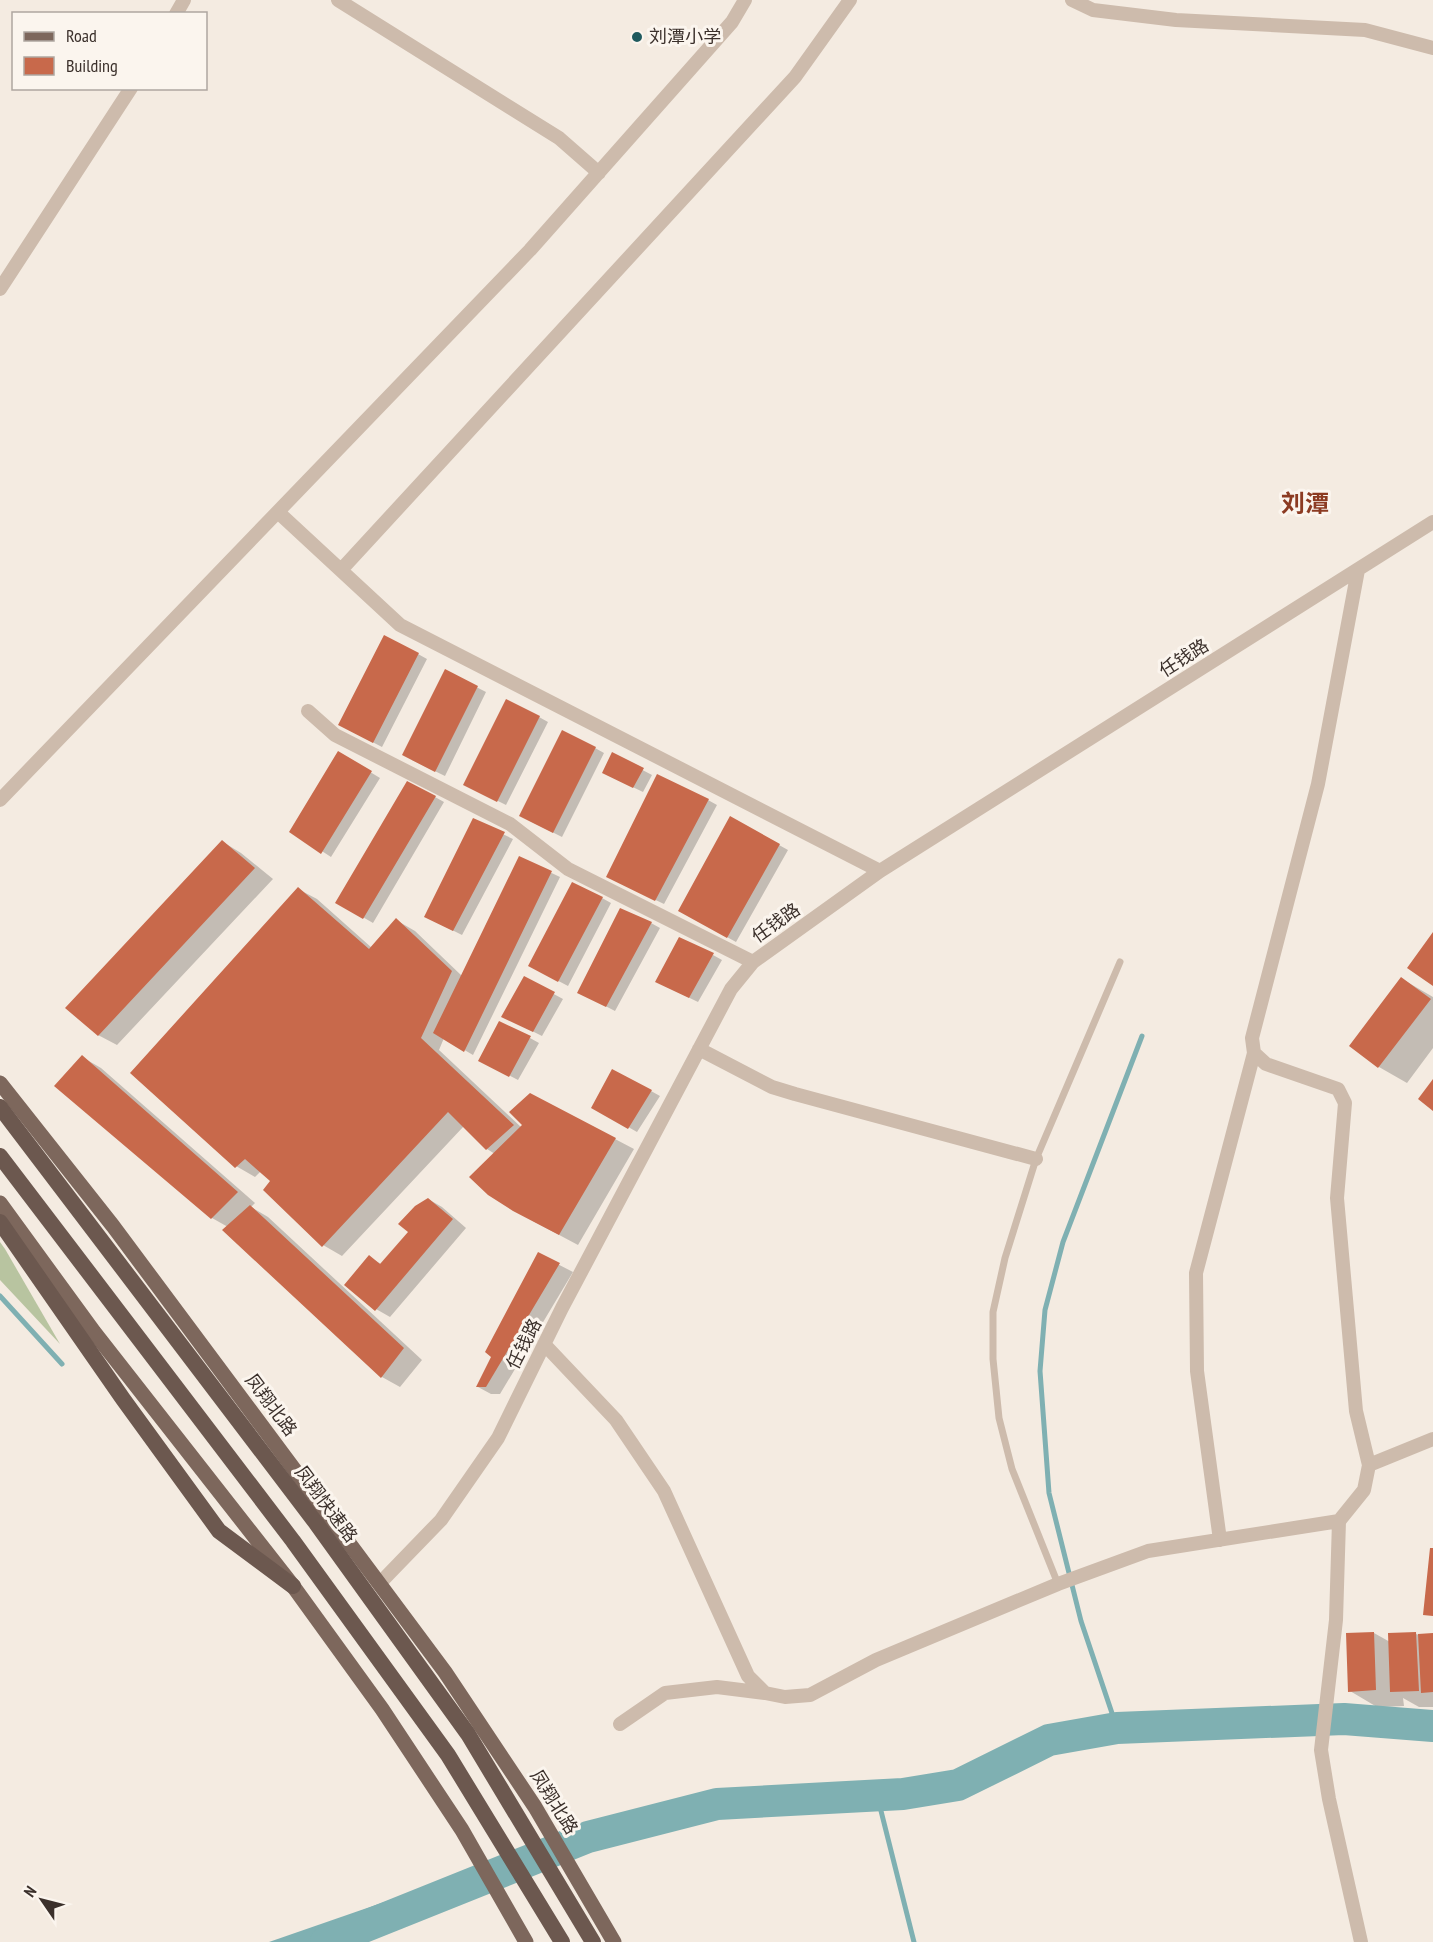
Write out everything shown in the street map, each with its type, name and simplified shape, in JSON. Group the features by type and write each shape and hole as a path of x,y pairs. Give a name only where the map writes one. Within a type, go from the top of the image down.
{"highway":[{"name":"凤翔快速路","path":"0,1107 316,1523 468,1734 593,1942"},
{"path":"0,1156 286,1531 448,1755 562,1942"},
{"path":"0,1222 123,1399 219,1531 293,1586"}],"main road":[{"name":"凤翔北路","path":"0,1083 114,1226 446,1672 535,1807 614,1942"},
{"path":"0,1203 94,1332 293,1586 382,1709 462,1830 526,1942"}],"street":[{"path":"338,0 559,138 599,173"},
{"path":"0,800 522,259 732,22 745,0"},
{"path":"341,570 795,78 850,0"},
{"path":"1072,0 1093,10 1176,20 1365,30 1433,48"},
{"path":"0,289 130,90"},
{"path":"278,512 400,625 880,872"},
{"name":"任钱路","path":"380,1583 441,1520 498,1438 544,1344 699,1048 731,989 753,962 880,872 1433,522"},
{"path":"1220,1540 1197,1371 1196,1273 1254,1053 1252,1038 1318,784 1358,570"},
{"path":"308,711 335,735 510,824 568,869 753,962"},
{"path":"699,1048 772,1086 795,1094 1036,1159"},
{"path":"1254,1053 1266,1064 1338,1089 1345,1103 1337,1198 1356,1411 1369,1465 1364,1490 1339,1521 1336,1620 1321,1750 1329,1799 1361,1942"},
{"path":"544,1344 616,1420 664,1491 748,1676 765,1693"},
{"path":"1369,1465 1433,1439"},
{"path":"620,1724 664,1693 717,1687 786,1697 810,1695 876,1660 1058,1584 1148,1551 1339,1521"}],"lane":[{"path":"1058,1584 1012,1469 999,1418 993,1359 993,1312 1005,1258 1036,1159 1120,962"}],"green space":[{"path":"0,1242 5,1249 60,1344 0,1280"}],"water":[{"path":"393,1899 346,1942 269,1942"}],"building":[{"path":"384,635 419,653 373,743 338,725"},
{"path":"445,669 478,686 435,772 402,755"},
{"path":"506,699 540,716 497,802 463,785"},
{"path":"562,730 596,747 553,833 519,816"},
{"path":"338,751 372,771 321,854 289,832"},
{"path":"612,752 644,768 633,788 602,773"},
{"path":"657,774 709,799 655,901 606,877"},
{"path":"407,781 436,796 363,919 335,903"},
{"path":"730,816 780,844 727,938 678,911"},
{"path":"473,818 505,832 453,931 424,917"},
{"path":"222,840 255,868 98,1036 65,1008"},
{"path":"519,856 552,871 464,1052 433,1033"},
{"path":"572,882 603,897 558,982 528,966"},
{"path":"298,887 369,949 396,918 452,971 421,1038 514,1125 486,1150 448,1112 322,1247 263,1190 270,1181 245,1159 235,1168 130,1073"},
{"path":"620,908 652,922 606,1007 577,993"},
{"path":"1433,932 1433,986 1407,968"},
{"path":"679,937 714,953 689,998 655,982"},
{"path":"524,976 555,992 533,1032 501,1017"},
{"path":"1401,977 1431,999 1378,1068 1349,1046"},
{"path":"499,1021 531,1036 509,1077 478,1061"},
{"path":"82,1055 238,1192 211,1219 54,1086"},
{"path":"612,1069 652,1090 628,1129 591,1108"},
{"path":"1433,1079 1433,1111 1418,1099"},
{"path":"530,1093 616,1138 559,1235 488,1195 469,1177 522,1125 509,1112"},
{"path":"428,1198 453,1219 375,1311 344,1285 369,1255 380,1264 408,1232 398,1224 415,1206"},
{"path":"250,1205 404,1348 381,1378 222,1230"},
{"path":"538,1252 560,1263 486,1387 476,1387 491,1357 485,1352"},
{"path":"1430,1548 1433,1548 1433,1616 1423,1615"},
{"path":"1374,1632 1376,1690 1348,1692 1346,1633"},
{"path":"1416,1632 1419,1691 1390,1692 1388,1633"},
{"path":"1433,1633 1433,1692 1421,1693 1418,1634"}],"waterway":[{"path":"1117,1728 1081,1621 1049,1493 1040,1371 1045,1310 1063,1242 1142,1036"},
{"path":"0,1296 62,1364"},
{"path":"326,1942 588,1837 717,1804 903,1794 958,1785 1049,1740 1117,1728 1344,1719 1433,1726"},
{"path":"877,1795 914,1942"}],"place":[{"name":"刘潭小学","path":"637,37"}],"district":[{"name":"刘潭","path":"1305,504"}]}
